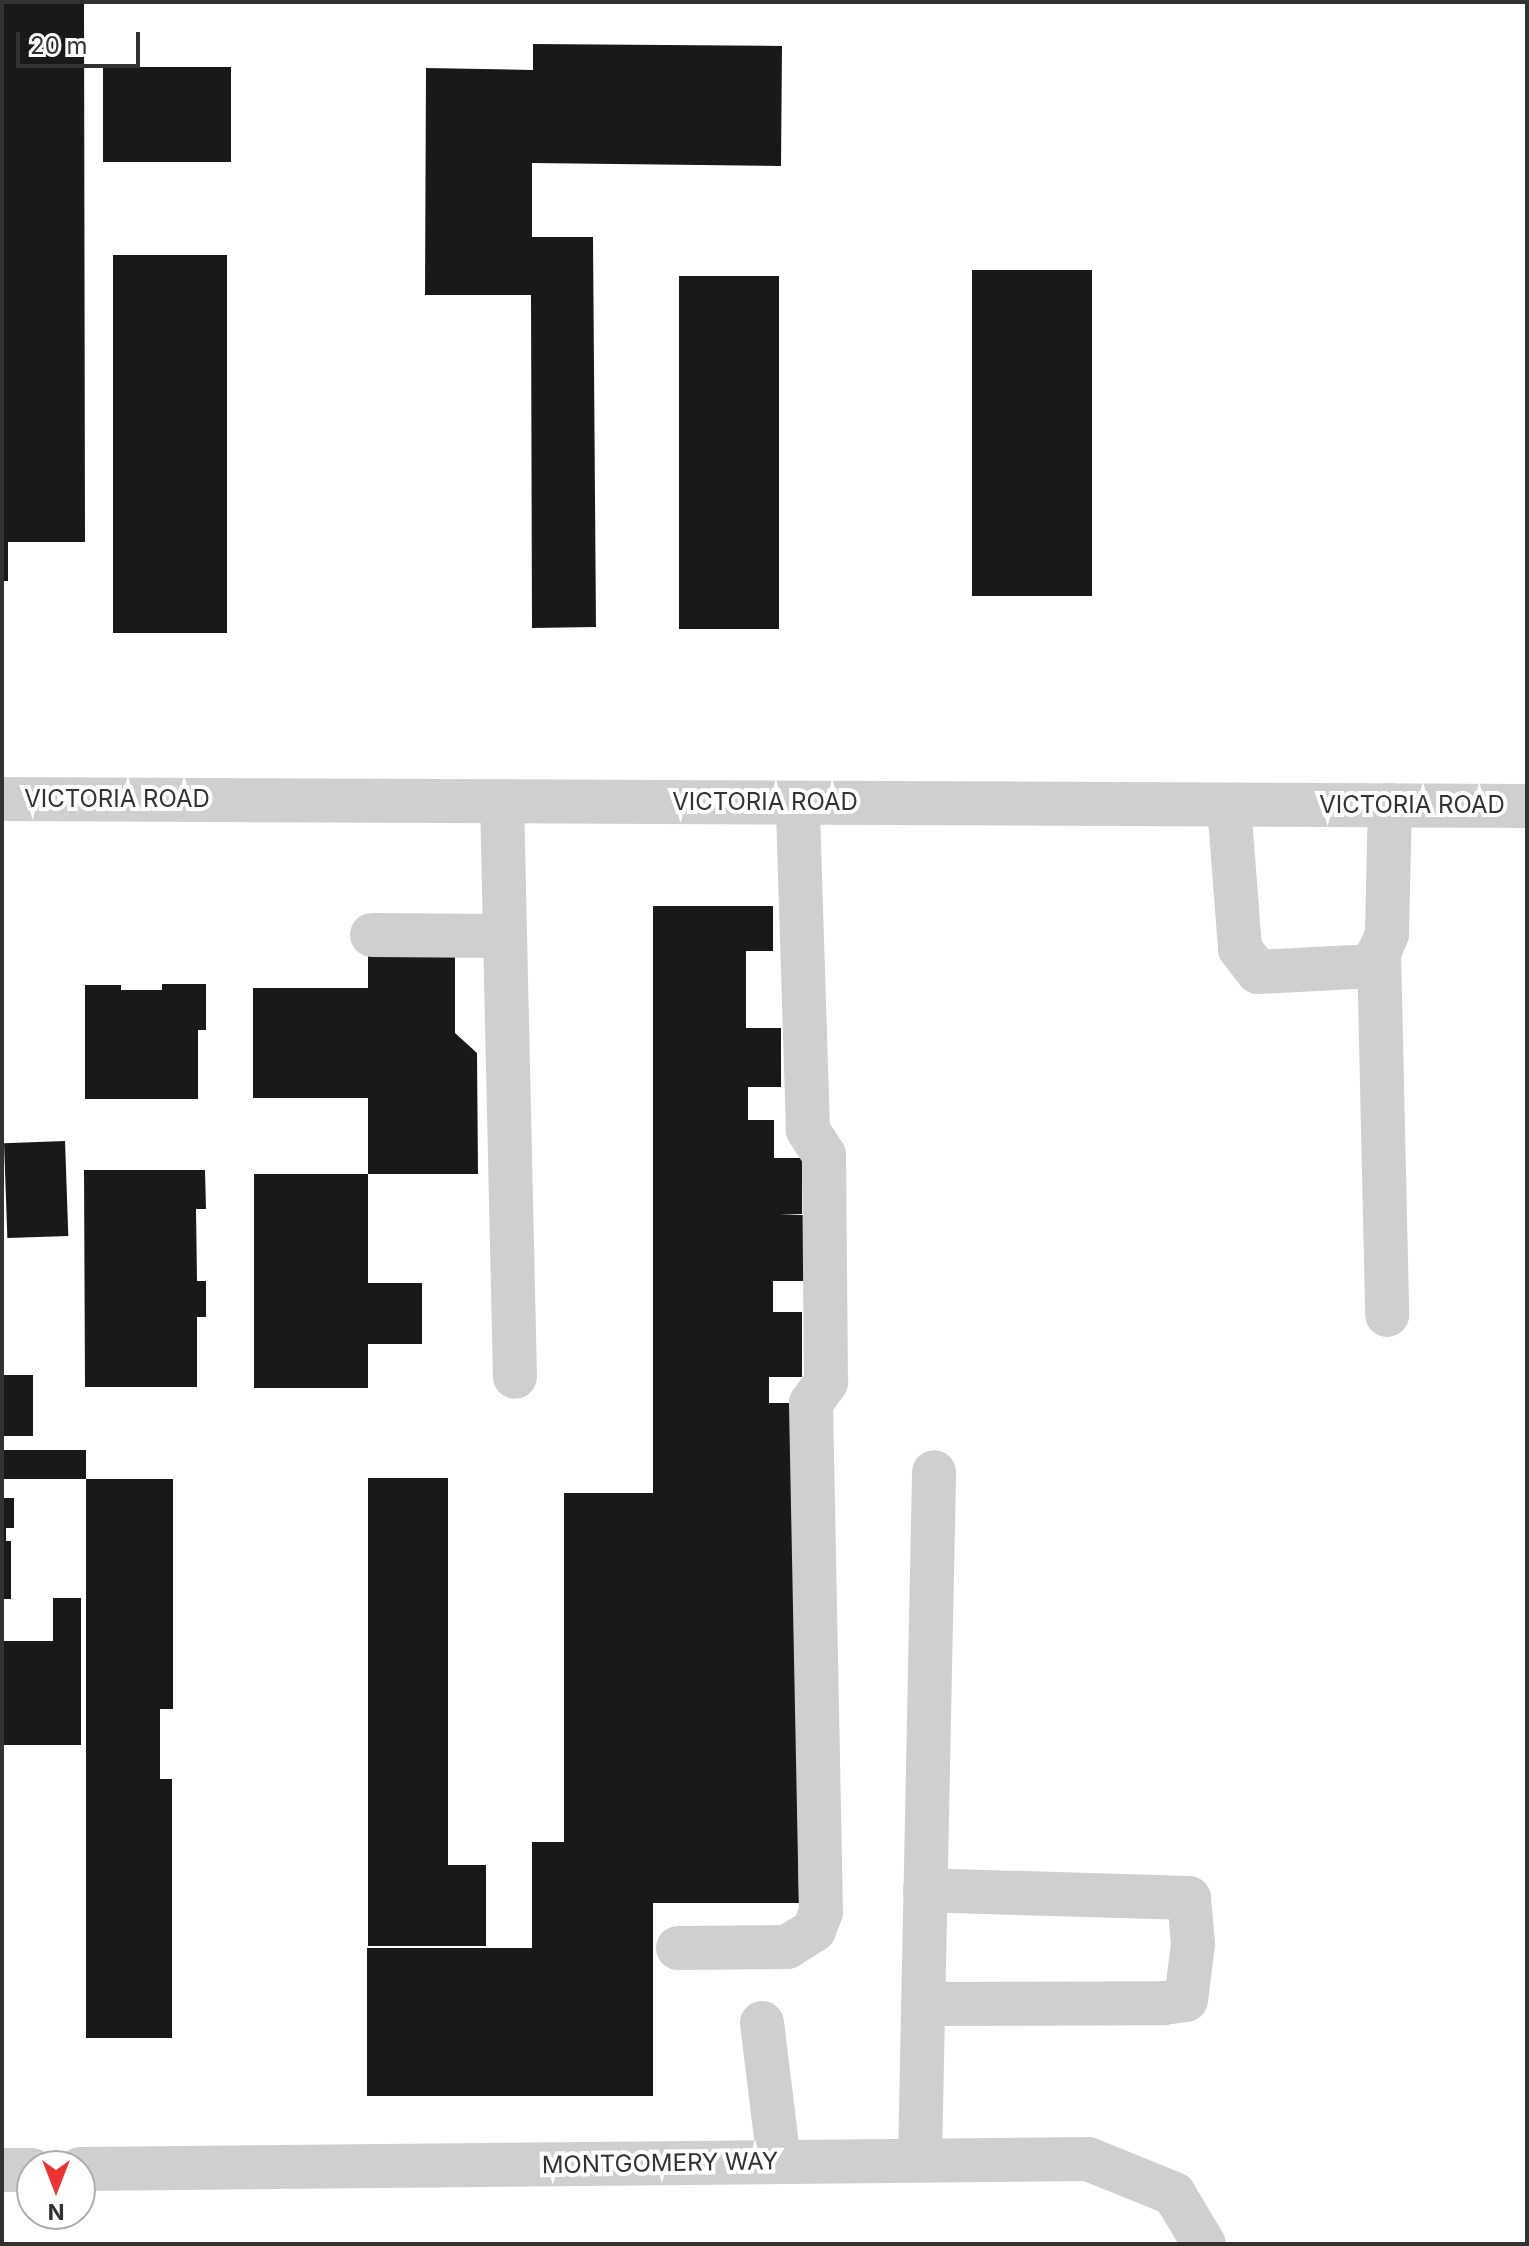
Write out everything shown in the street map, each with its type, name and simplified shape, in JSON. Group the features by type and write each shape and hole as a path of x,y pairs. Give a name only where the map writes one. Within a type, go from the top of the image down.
{"street":[{"name":"VICTORIA ROAD","path":"2,799 1527,806"},
{"path":"502,801 515,1377"},
{"path":"678,1948 787,1947 814,1930 821,1912 811,1403 826,1382 824,1155 808,1130 798,803"},
{"path":"1229,805 1240,949 1258,972 1374,966 1387,934 1390,805"},
{"path":"372,935 505,936"},
{"path":"1379,952 1387,1315"},
{"path":"920,2160 934,1472"},
{"path":"923,2004 1164,2003 1186,2000 1193,1944 1189,1898 925,1890"},
{"path":"762,2023 779,2162"},
{"name":"MONTGOMERY WAY","path":"96,2169 1088,2159 1174,2194 1204,2244"}],"building":[{"path":"2,2 84,2 85,542 8,542 8,581 2,581"},
{"path":"533,44 782,46 781,166 532,163 532,237 593,237 596,627 532,628 531,295 425,295 426,68 533,70"},
{"path":"103,67 231,67 231,162 103,162"},
{"path":"113,255 227,255 227,633 113,633"},
{"path":"972,270 1092,270 1092,596 972,596"},
{"path":"679,276 779,276 779,629 679,629"},
{"path":"653,906 773,906 773,951 746,951 746,1028 781,1028 781,1087 748,1087 748,1120 774,1120 774,1158 802,1158 802,1214 779,1215 809,1215 809,1281 773,1281 773,1312 802,1312 802,1377 769,1377 769,1403 792,1403 799,1903 653,1903 653,2096 367,2096 367,1948 532,1948 532,1842 564,1842 564,1493 653,1493"},
{"path":"368,955 455,955 455,1033 477,1053 478,1174 368,1174 368,1098 253,1098 253,988 368,988"},
{"path":"162,984 206,984 206,1030 198,1030 198,1099 85,1099 85,985 121,985 121,990 162,990"},
{"path":"65,1141 68,1236 7,1238 4,1143"},
{"path":"84,1170 205,1170 206,1209 196,1209 197,1281 206,1281 206,1317 197,1317 197,1387 85,1387"},
{"path":"254,1174 368,1174 368,1283 422,1283 422,1344 368,1344 368,1388 254,1388"},
{"path":"2,1375 33,1375 33,1436 2,1436"},
{"path":"2,1450 86,1450 86,1479 2,1479"},
{"path":"368,1478 448,1478 448,1865 486,1865 486,1946 368,1946"},
{"path":"86,1479 173,1479 173,1709 160,1709 160,1779 172,1779 172,2038 86,2038"},
{"path":"2,1498 14,1498 14,1528 6,1528 6,1541 11,1541 11,1599 2,1599"},
{"path":"53,1598 81,1598 81,1745 2,1745 2,1641 53,1641"}]}
